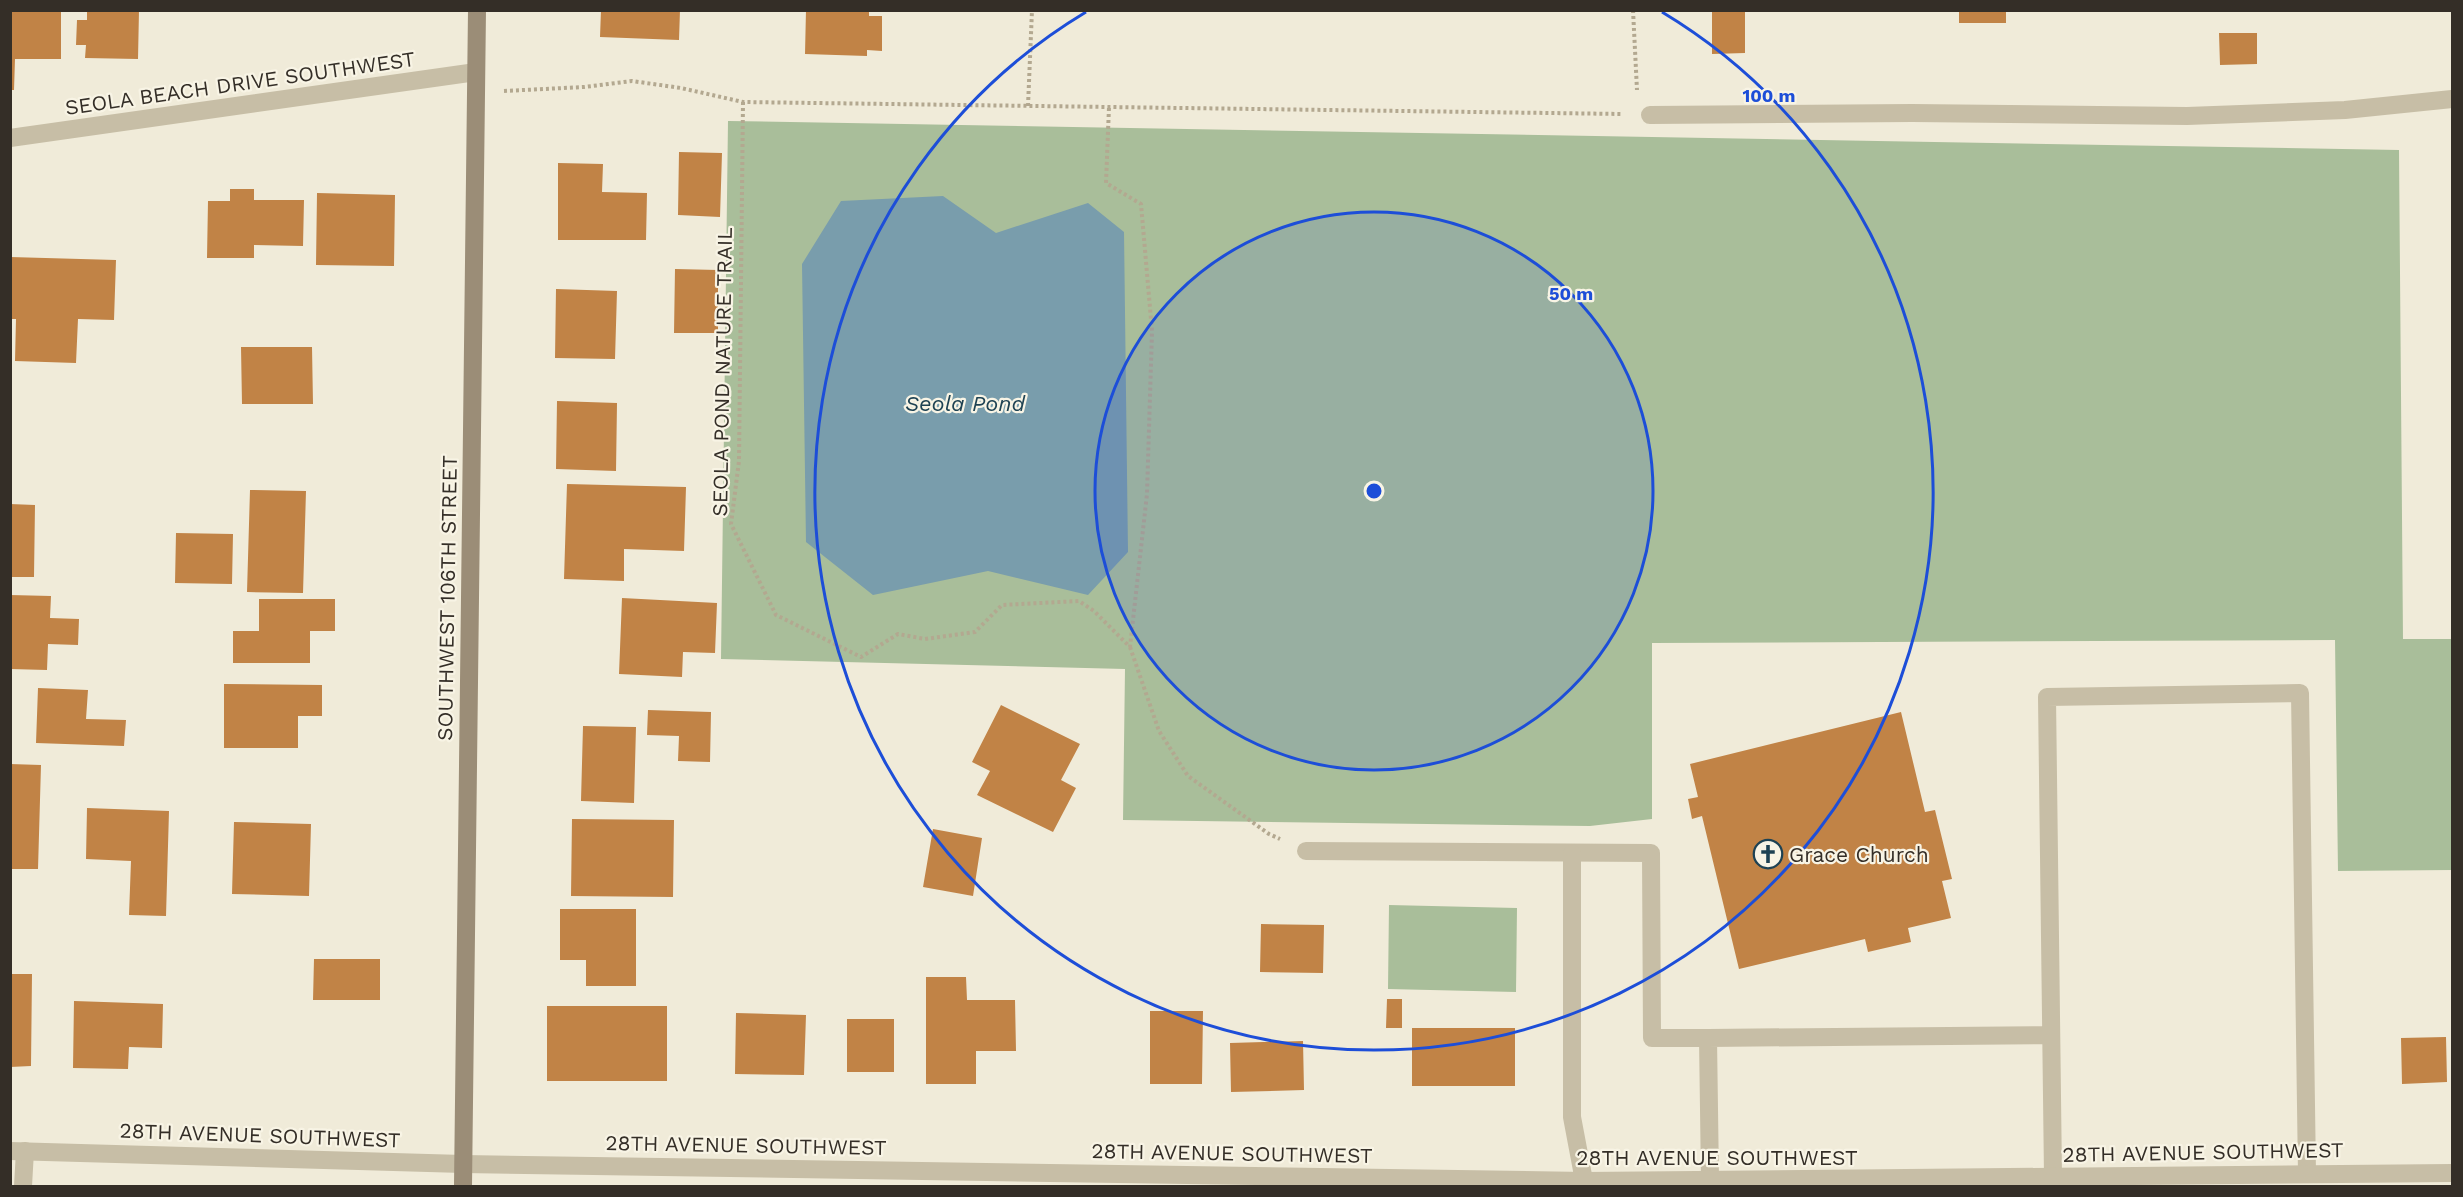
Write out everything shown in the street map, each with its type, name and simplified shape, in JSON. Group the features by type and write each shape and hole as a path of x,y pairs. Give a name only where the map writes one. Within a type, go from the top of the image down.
{"street":[{"name":"SOUTHWEST 106TH STREET","path":"463,1186 477,10"},
{"name":"SEOLA BEACH DRIVE SOUTHWEST","path":"10,138 476,72"},
{"path":"1644,115 1912,113 2187,116 2345,110 2452,99"},
{"path":"2053,1176 2048,697 2300,693 2307,1174"},
{"path":"1306,851 1651,853 1652,1038 2052,1035"},
{"path":"1572,854 1572,1117 1585,1184"},
{"path":"1708,1038 1710,1179"},
{"path":"18,1151 23,1186"},
{"name":"28TH AVENUE SOUTHWEST","path":"18,1151 1030,1179 1585,1184 1710,1179 1972,1182 2053,1176 2268,1180 2307,1174 2452,1173"}],"path":[{"path":"1028,106 1032,10"},
{"path":"475,93 584,87 632,81 681,88 743,102 1644,115 1633,10"},
{"name":"SEOLA POND NATURE TRAIL","path":"743,102 739,461 731,524 776,615 861,657 898,634 925,639 975,632 1002,605 1079,601 1094,611 1130,647"},
{"path":"1109,107 1106,183 1141,204 1152,331 1147,494 1130,647 1159,731 1188,776 1269,834 1306,851"}],"green space":[{"path":"728,121 2399,150 2403,639 2452,639 2452,870 2338,871 2335,640 1652,643 1652,819 1590,826 1123,820 1125,669 721,659"},
{"path":"1389,905 1517,908 1516,992 1388,989"}],"water":[{"name":"Seola Pond","path":"943,196 996,233 1088,203 1124,232 1128,552 1088,595 988,571 873,595 806,542 802,264 841,201"}],"building":[{"path":"10,10 61,10 61,59 15,59 14,90 10,90"},
{"path":"87,10 139,10 138,59 85,58 86,45 76,45 77,20 87,20"},
{"path":"601,10 680,10 679,40 600,37"},
{"path":"806,10 869,10 869,16 882,16 882,51 867,50 867,56 805,54"},
{"path":"1712,10 1745,10 1745,53 1712,54"},
{"path":"1959,10 2006,10 2006,23 1959,23"},
{"path":"2219,33 2257,33 2257,64 2220,65"},
{"path":"679,152 722,153 720,217 678,215"},
{"path":"558,163 603,164 602,192 647,193 646,240 558,240"},
{"path":"230,189 254,189 254,200 304,200 303,246 254,245 254,258 207,258 208,201 230,201"},
{"path":"317,193 395,195 394,266 316,265"},
{"path":"10,257 116,260 114,320 78,319 76,363 15,361 16,319 10,319"},
{"path":"675,269 718,270 718,333 674,333"},
{"path":"556,289 617,291 615,359 555,358"},
{"path":"241,347 312,347 313,404 242,404"},
{"path":"557,401 617,403 616,471 556,469"},
{"path":"567,484 686,487 684,551 624,549 624,581 564,579"},
{"path":"250,490 306,491 303,593 247,592"},
{"path":"10,504 35,505 34,577 10,577"},
{"path":"176,533 233,534 232,584 175,583"},
{"path":"10,595 51,596 50,618 79,619 78,645 48,644 47,670 10,669"},
{"path":"622,598 717,603 715,653 683,652 682,677 619,674"},
{"path":"259,599 335,599 335,631 310,631 310,663 233,663 233,631 259,631"},
{"path":"224,684 322,685 322,716 298,716 298,748 224,748"},
{"path":"38,688 88,690 86,719 126,720 124,746 36,743"},
{"path":"1001,705 1080,744 1061,780 1076,788 1053,832 977,795 990,771 972,762"},
{"path":"648,710 711,712 710,762 678,761 679,736 647,735"},
{"path":"1901,712 1925,812 1935,810 1952,879 1942,881 1951,918 1908,928 1911,942 1868,952 1865,939 1739,969 1702,816 1692,819 1688,799 1698,797 1690,764"},
{"path":"583,726 636,727 634,803 581,801"},
{"path":"10,764 41,765 38,869 10,869"},
{"path":"87,808 169,811 166,916 129,915 131,861 86,859"},
{"path":"572,819 674,820 673,897 571,896"},
{"path":"234,822 311,824 309,896 232,894"},
{"path":"933,829 982,838 973,896 923,887"},
{"path":"560,909 636,909 636,986 586,986 586,960 560,960"},
{"path":"1261,924 1324,925 1323,973 1260,972"},
{"path":"314,959 380,959 380,1000 313,1000"},
{"path":"10,974 32,974 31,1066 10,1067"},
{"path":"926,977 966,977 967,1000 1015,1000 1016,1051 976,1051 976,1084 926,1084"},
{"path":"1387,999 1402,999 1402,1028 1386,1028"},
{"path":"74,1001 163,1004 162,1048 129,1047 128,1069 73,1068"},
{"path":"547,1006 667,1006 667,1081 547,1081"},
{"path":"1150,1011 1203,1011 1202,1084 1150,1084"},
{"path":"736,1013 806,1015 804,1075 735,1074"},
{"path":"847,1019 894,1019 894,1072 847,1072"},
{"path":"1412,1028 1515,1028 1515,1086 1412,1086"},
{"path":"2446,1037 2447,1082 2402,1084 2401,1038"},
{"path":"1303,1041 1304,1090 1231,1092 1230,1043"}],"place":[{"name":"Grace Church","path":"1768,854"}]}
